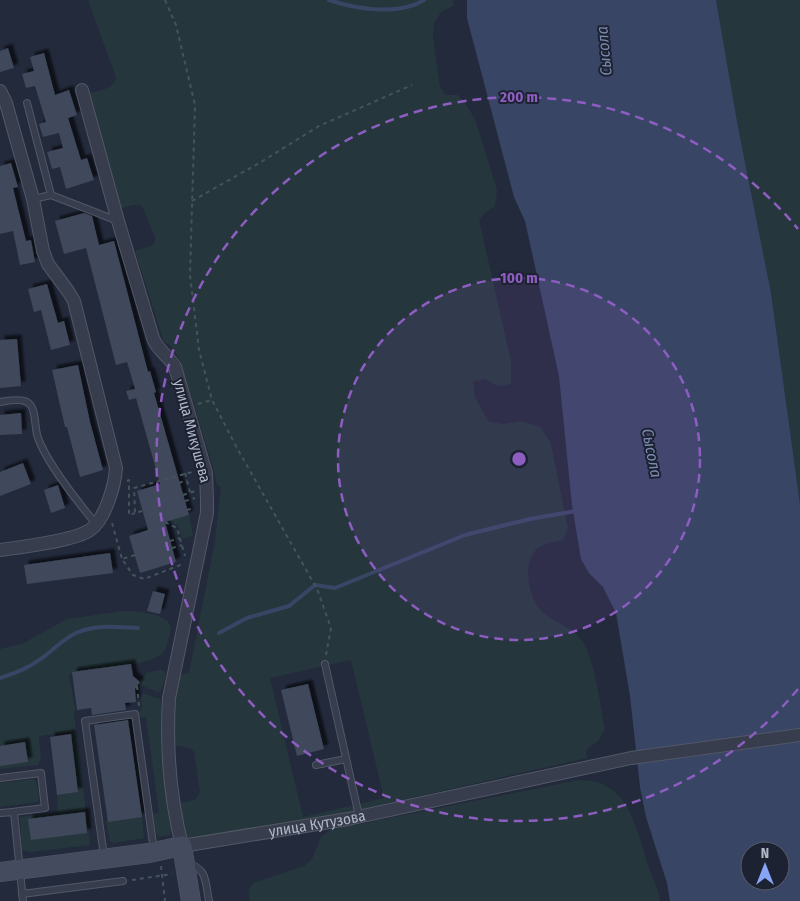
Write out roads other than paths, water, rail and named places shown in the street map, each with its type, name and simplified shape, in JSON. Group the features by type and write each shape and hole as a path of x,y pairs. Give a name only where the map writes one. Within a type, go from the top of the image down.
{"street":[{"path":"0,90 6,103 33,199 48,264 74,301 116,468 116,480 110,495 96,524 90,530 74,537 0,550"},
{"name":"улица Микушева","path":"82,90 118,221 156,346 170,357 175,367 206,473 207,513 169,698 168,721 171,780 182,860"},
{"name":"улица Кутузова","path":"0,872 105,859 157,855 182,860 359,816 631,758 800,735"},
{"path":"182,860 191,901"}],"lane":[{"path":"27,103 51,195"},
{"path":"33,199 51,195 118,221"},
{"path":"0,402 21,400 27,402 32,407 37,435 42,448 74,498 96,524"},
{"path":"325,664 359,816"},
{"path":"105,859 85,721 134,714 157,855"},
{"path":"316,765 346,758"},
{"path":"0,778 41,774 45,808 0,813"},
{"path":"12,812 14,812 23,898 123,881"},
{"path":"182,860 198,866 202,870 209,901"}],"water":[{"name":"Сысола","path":"467,0 716,0 738,127 771,293 800,504 800,901 670,901 667,883 646,817 640,787 630,696 616,613 603,587 589,573 581,559 572,505 559,376 525,221 514,197 467,18"}],"waterway":[{"path":"329,0 352,6 377,9 402,8 424,0"},
{"path":"219,633 247,618 289,606 315,585 335,588 465,535 530,519 576,511"},
{"path":"0,678 32,665 67,638 84,630 107,627 138,628"}]}
